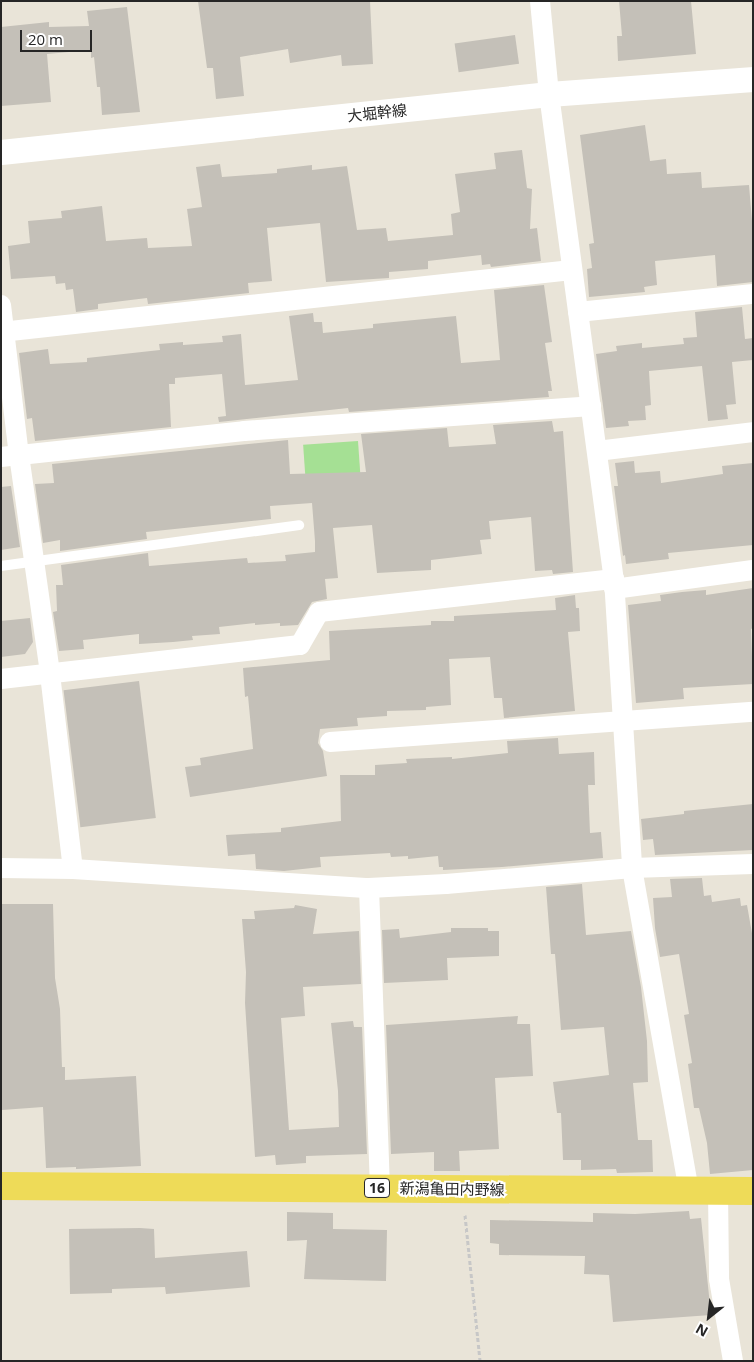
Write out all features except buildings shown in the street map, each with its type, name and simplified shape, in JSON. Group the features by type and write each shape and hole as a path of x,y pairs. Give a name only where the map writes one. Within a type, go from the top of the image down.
{"main road":[{"name":"新潟亀田内野線","path":"1,1186 753,1191"}],"street":[{"path":"540,1 548,94 614,584 632,868 689,1191"},
{"name":"大堀幹線","path":"1,152 548,94 753,79"},
{"path":"3,331 572,270"},
{"path":"578,312 753,294"},
{"path":"1,305 10,456 35,562 72,869"},
{"path":"10,456 244,432 591,406"},
{"path":"597,451 753,432"},
{"path":"1,680 300,645 319,612 753,570"},
{"path":"330,742 623,723 753,712"},
{"path":"1,868 72,869 369,888 446,884 632,868 753,864"},
{"path":"369,888 380,1188"},
{"path":"718,1191 720,1279 733,1361"}],"lane":[{"path":"1,566 299,525"}],"path":[{"path":"465,1217 480,1361"}],"green space":[{"path":"358,441 361,484 306,488 303,445"}]}
